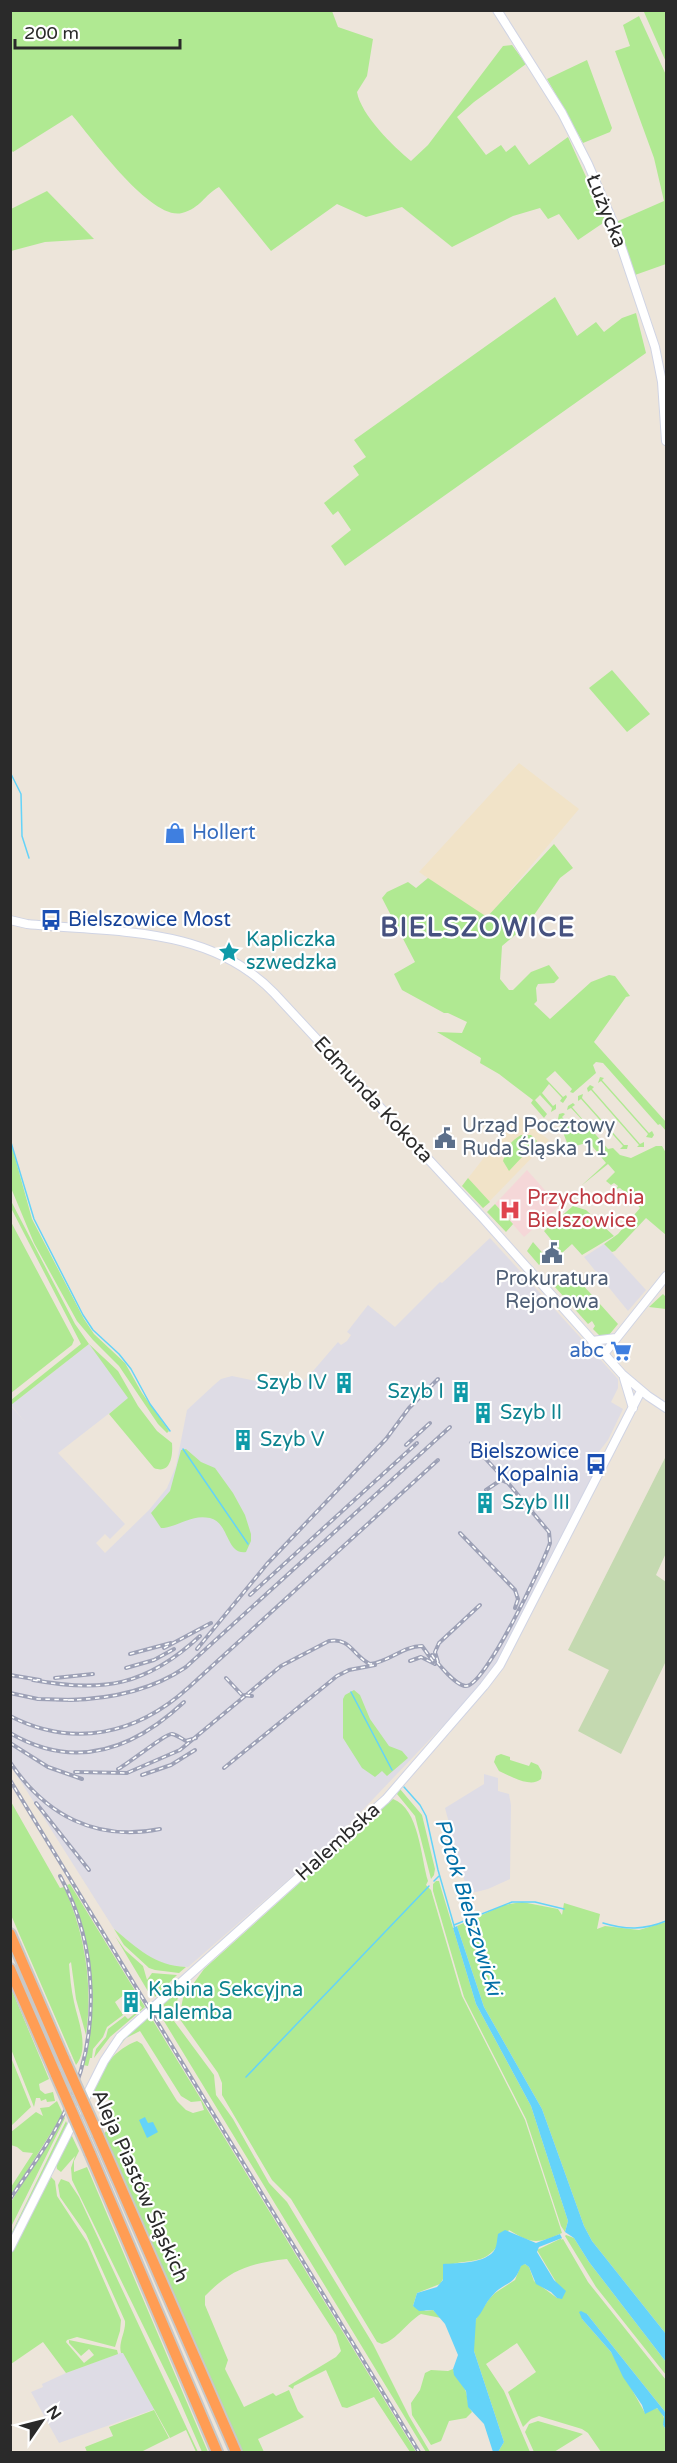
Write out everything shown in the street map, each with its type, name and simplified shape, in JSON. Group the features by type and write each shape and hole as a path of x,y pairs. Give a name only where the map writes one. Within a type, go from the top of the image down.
{"highway":[{"name":"Aleja Piastów Śląskich","path":"10,1934 236,2452"},
{"name":"Aleja Piastów Śląskich","path":"10,1969 217,2452"}],"street":[{"name":"Łużycka","path":"497,10 562,113 601,195 650,329 659,363 666,441"},
{"name":"Edmunda Kokota","path":"10,920 36,925 170,937 200,946 253,973 481,1216 622,1374 641,1391 666,1408"},
{"path":"604,1354 666,1276"},
{"path":"592,1341 616,1338"},
{"path":"622,1374 629,1389 633,1408 644,1401 655,1401"},
{"name":"Halembska","path":"10,2248 104,2061 116,2042 366,1817 400,1782 500,1665 641,1391"}],"shaded area":[{"path":"519,763 579,809 487,918 419,872"},
{"path":"517,1115 549,1140 483,1208 462,1186"},
{"path":"527,1170 559,1206 524,1237 495,1204"},
{"path":"490,1238 618,1379 618,1388 611,1402 623,1409 592,1466 594,1474 496,1666 475,1692 337,1837 188,1967 169,1966 143,1954 114,1929 11,1766 11,1406 25,1422 11,1405 89,1344 129,1398 58,1453 125,1524 110,1539 105,1534 96,1543 105,1553 149,1510 167,1488 176,1466 187,1410 221,1379 232,1376 256,1381 263,1386 266,1383 301,1385 338,1342 341,1345 347,1341 351,1335 347,1332 368,1305 395,1327 440,1282 442,1283"},
{"path":"604,1244 646,1290 628,1311 584,1257"},
{"path":"484,1774 498,1778 498,1791 509,1794 511,1805 510,1879 488,1889 468,1894 445,1808 484,1784"},
{"path":"123,2352 155,2409 59,2443 31,2392 66,2373"}],"green space":[{"path":"11,10 332,11 338,27 373,39 367,76 357,92 371,120 411,161 428,145 503,46 512,45 526,64 457,117 486,155 501,145 506,152 515,145 529,165 568,137 606,221 578,240 559,214 548,219 540,208 513,216 452,247 402,207 366,217 337,204 271,251 219,187 194,208 182,213 169,212 154,204 122,175 72,115 13,152 10,149"},
{"path":"648,10 666,11 666,62 644,12"},
{"path":"639,16 666,75 666,264 635,275 616,222 664,201 654,158 615,51 630,46 623,25"},
{"path":"587,60 612,128 610,132 583,143 547,79"},
{"path":"47,191 94,239 45,242 11,251 11,209"},
{"path":"555,297 577,336 596,322 604,332 622,318 636,313 646,353 345,566 331,546 351,530 338,511 333,515 324,503 359,475 353,466 366,457 354,440"},
{"path":"612,670 650,714 627,732 589,688"},
{"path":"554,844 573,868 560,878 527,925 502,946 500,979 509,990 513,990 531,972 549,965 559,978 554,983 538,984 537,1001 534,1004 550,1019 591,982 609,975 615,976 630,996 626,997 594,1042 666,1122 666,1131 603,1063 596,1062 593,1065 596,1073 573,1093 555,1071 546,1079 563,1097 566,1095 567,1097 563,1103 560,1101 562,1098 549,1084 542,1093 553,1106 556,1104 556,1109 551,1112 552,1108 540,1095 535,1100 547,1114 544,1118 531,1103 533,1100 499,1074 480,1063 481,1058 437,1032 462,1033 467,1022 444,1013 402,990 394,974 415,962 382,898 387,892 408,882 416,888 428,878 487,917"},
{"path":"600,1077 604,1078 602,1080 649,1133 652,1131 654,1135 652,1138 646,1137 648,1134 601,1081 598,1083"},
{"path":"590,1085 640,1144 644,1142 644,1147 637,1147 639,1145 591,1090 588,1092 587,1088"},
{"path":"583,1094 582,1098 624,1145 628,1145 627,1149 620,1149 623,1146 581,1099 578,1101 578,1096"},
{"path":"573,1103 575,1105 572,1107 608,1149 613,1148 620,1155 631,1158 656,1146 662,1146 666,1153 666,1235 646,1218 615,1251 612,1252 604,1244 618,1234 640,1208 629,1195 625,1197 627,1194 620,1188 616,1189 618,1186 606,1181 615,1172 608,1164 581,1186 606,1163 589,1142 569,1148 558,1119 559,1114 563,1113 565,1114 562,1117 574,1130 584,1129 584,1122 571,1108 567,1110 568,1106"},
{"path":"521,1135 531,1135 537,1141 509,1171 503,1161 504,1156 511,1143"},
{"path":"11,1143 32,1219 84,1319 94,1334 125,1363 142,1393 169,1431 167,1433 158,1424 119,1366 77,1321 34,1243 11,1188"},
{"path":"468,1178 490,1202 483,1208 462,1186"},
{"path":"10,1199 75,1324 89,1344 11,1405 11,1400 81,1344 11,1208"},
{"path":"495,1204 513,1224 506,1232 487,1212"},
{"path":"573,1206 586,1210 614,1236 582,1255 572,1244 562,1253 544,1231"},
{"path":"10,1220 74,1340 72,1345 11,1393"},
{"path":"533,1242 547,1258 539,1265 527,1251"},
{"path":"572,1273 618,1324 609,1335 600,1336 593,1329 595,1326 592,1321 588,1324 555,1287"},
{"path":"663,1294 666,1297 666,1309 649,1307"},
{"path":"89,1344 118,1371 138,1406 157,1431 172,1443 170,1463 164,1469 154,1468 109,1414 128,1398"},
{"path":"186,1449 201,1462 215,1468 233,1493 245,1515 251,1534 251,1541 246,1552 239,1552 235,1549 221,1525 210,1518 198,1517 161,1528 151,1513 170,1491 181,1450"},
{"path":"666,1456 666,1553 656,1575 666,1582 666,1661 621,1754 578,1731 609,1670 568,1650"},
{"path":"354,1690 360,1695 370,1719 389,1746 402,1751 408,1758 387,1776 382,1771 375,1777 362,1768 343,1738 343,1699 345,1695"},
{"path":"501,1754 510,1757 510,1760 529,1766 531,1762 538,1765 542,1772 541,1779 527,1782 499,1771 494,1762 496,1756"},
{"path":"400,1789 422,1815 435,1869 431,1879 415,1816 397,1794"},
{"path":"393,1799 402,1804 414,1823 428,1881 426,1885 431,1890 462,1996 525,2120 562,2233 535,2241 523,2238 509,2230 487,2256 448,2266 443,2270 445,2276 440,2284 417,2293 413,2306 426,2311 433,2310 441,2318 421,2314 392,2339 382,2344 377,2342 291,2199 272,2180 222,2095 222,2083 218,2073 179,2018 183,1998 204,1969"},
{"path":"10,1800 60,1888 64,1887 82,1941 88,1978 86,2035 76,1999 71,1962 69,1964 72,1992 83,2043 76,2065 11,1915"},
{"path":"439,1881 476,2004 531,2106 568,2221 565,2232 561,2226 526,2119 464,1997 433,1891 433,1884"},
{"path":"70,1884 145,2007 110,2037 94,2058 96,2049 106,2037 108,2029 125,2016 128,2019 142,2008 129,1991 115,2002 123,2015 107,2027 103,2037 93,2049 88,2066 83,2065 91,2019 91,1974 83,1929 67,1885"},
{"path":"522,1902 558,1909 562,1915 564,1903 600,1914 597,1929 605,1926 639,1930 666,1922 666,2334 592,2241 584,2226 542,2109 484,2007 457,1926 504,1905"},
{"path":"114,1929 156,1960 186,1967 179,1973 149,1968 124,1945"},
{"path":"115,1936 125,1950 143,1966 147,1980 152,1973 177,1975 155,1997 153,1986 151,1986 152,1998"},
{"path":"194,1975 178,1997 174,2016 161,2003"},
{"path":"11,1988 49,2079 39,2084 40,2090 45,2094 53,2092 55,2101 47,2102 46,2099 41,2101 40,2098 36,2098 34,2107 11,2049"},
{"path":"159,2005 174,2021 214,2075 216,2095 233,2119 269,2183 287,2202 373,2344 430,2452 426,2452 156,2008"},
{"path":"149,2014 416,2452 410,2452 374,2397 347,2408 342,2407 326,2370 294,2386 293,2389 288,2386 336,2357 341,2351 336,2335 287,2259 252,2265 233,2273 205,2296 205,2305 228,2360 225,2369 244,2407 273,2393 276,2396 289,2390 298,2411 304,2417 258,2439 264,2452 242,2452 105,2137 105,2132 114,2128 111,2107 113,2102 94,2091 99,2075 115,2054 137,2041 142,2044 177,2101 193,2113 204,2110 201,2101 191,2102 181,2096 140,2031 126,2038 116,2050 125,2037"},
{"path":"10,2055 31,2107 11,2126 10,2126"},
{"path":"57,2101 63,2114 11,2196 11,2187 33,2153 23,2152 11,2145 11,2132 36,2112 43,2116 40,2108 49,2107"},
{"path":"65,2118 11,2227 11,2202"},
{"path":"66,2121 68,2126 11,2242 11,2234"},
{"path":"71,2134 79,2151 74,2161 74,2172 87,2167 208,2452 202,2452 178,2397 72,2180 71,2168 75,2156 61,2172 57,2169 56,2164"},
{"path":"51,2177 55,2181 57,2196 87,2242 121,2320 115,2347 77,2337 67,2340 66,2342 84,2363 94,2355 89,2349 81,2356 69,2340 117,2350 118,2354 66,2373 43,2342 11,2364 10,2255"},
{"path":"61,2179 69,2182 79,2197 198,2452 186,2430 170,2438 121,2353 120,2345 125,2321 86,2234 60,2197 58,2185"},
{"path":"566,2235 574,2238 589,2262 666,2362 666,2375 596,2287"},
{"path":"562,2238 561,2240 563,2239 588,2282 666,2380 666,2413 587,2314 582,2319 611,2352 645,2413 654,2407 660,2410 665,2420 663,2425 666,2430 666,2452 601,2452 588,2433 582,2429 539,2416 531,2419 523,2427 508,2392 536,2372 517,2343 486,2364 504,2391 530,2452 498,2452 504,2442 474,2351 476,2319 495,2293 515,2280 521,2265 525,2264 529,2267 534,2281 557,2298 556,2282 537,2250"},
{"path":"453,2369 465,2389 472,2412 466,2418 449,2421 441,2441 431,2445 412,2415 411,2403 420,2390 425,2373 431,2370"},
{"path":"154,2410 169,2438 141,2452 87,2452 85,2447 113,2436 109,2427"},
{"path":"538,2421 583,2434 554,2452 534,2452 525,2432 529,2424"}],"water":[{"path":"457,1926 484,2007 542,2109 584,2226 592,2241 666,2334 666,2362 589,2262 574,2238 565,2232 568,2221 531,2106 476,2004 453,1928"},
{"path":"145,2117 148,2123 153,2122 158,2132 147,2138 139,2120"},
{"path":"505,2230 536,2243 560,2234 562,2238 539,2247 537,2252 554,2280 566,2291 562,2299 557,2298 536,2284 529,2267 525,2264 521,2266 515,2278 492,2296 476,2319 474,2351 504,2442 498,2452 493,2452 484,2424 468,2407 466,2391 454,2375 453,2369 458,2355 445,2324 433,2310 419,2311 413,2306 417,2293 437,2287 443,2280 443,2264 471,2262 485,2258 495,2249 498,2234"},
{"path":"579,2312 587,2314 666,2413 666,2430 663,2425 664,2417 657,2408 645,2414 611,2352 582,2319"}],"waterway":[{"path":"10,772 21,794 22,836 29,858"},
{"name":"Potok Bielszowicki","path":"10,1139 34,1219 83,1315 93,1330 119,1354 131,1369 150,1404 170,1431"},
{"name":"Potok Bielszowicki","path":"183,1449 248,1544"},
{"name":"Potok Bielszowicki","path":"351,1692 392,1770"},
{"name":"Potok Bielszowicki","path":"404,1787 420,1805 426,1816 438,1870 455,1929"},
{"name":"Potok Bielszowicki","path":"434,1881 439,1876"},
{"path":"246,2077 429,1886"},
{"path":"454,1925 512,1902 535,1902 564,1909"},
{"path":"603,1923 635,1928 666,1921"}],"railway":[{"path":"197,1649 267,1564 386,1439 409,1408 438,1379"},
{"path":"406,1445 430,1423"},
{"path":"68,1700 99,1698 130,1692 159,1682 186,1667 450,1427"},
{"path":"250,1595 417,1443"},
{"path":"471,1443 508,1483"},
{"path":"10,1716 34,1726 58,1732 81,1734 104,1732 126,1726 148,1716 188,1688 438,1460"},
{"path":"432,1655 457,1682 466,1686 475,1681 499,1646 537,1574 550,1543 549,1532 508,1483 501,1480 486,1490"},
{"path":"460,1533 515,1590 518,1599 515,1608"},
{"path":"438,1662 435,1652 439,1643 480,1605"},
{"path":"164,1648 211,1623"},
{"path":"33,1680 81,1686 122,1682 161,1666 200,1636"},
{"path":"75,1772 127,1773 180,1750 281,1666 329,1641 342,1642 370,1664 422,1646 435,1664"},
{"path":"130,1654 171,1643"},
{"path":"126,1668 154,1660 174,1649"},
{"path":"410,1661 421,1657 435,1664"},
{"path":"224,1768 337,1676 349,1670 375,1665"},
{"path":"55,1678 93,1674"},
{"path":"10,1675 40,1680"},
{"path":"226,1678 242,1695 252,1696"},
{"path":"10,1693 38,1699 74,1700"},
{"path":"10,1733 34,1745 57,1751 80,1753 102,1750 124,1743 144,1732 165,1719 184,1702"},
{"path":"118,1769 168,1735 172,1734 186,1741 196,1738"},
{"path":"10,1743 48,1767 82,1779"},
{"path":"142,1775 171,1765 195,1750"},
{"path":"10,1762 39,1797 74,1820 114,1831 137,1832 160,1829"},
{"path":"10,1780 419,2452"},
{"path":"36,1803 89,1870"},
{"path":"10,2199 40,2155 66,2109 77,2081 90,2023 91,1992 82,1932 73,1903 60,1876"}],"place":[{"name":"Hollert","path":"175,833"},
{"name":"Bielszowice Most","path":"51,920"},
{"name":"Kapliczka szwedzka","path":"229,952"},
{"name":"Urząd Pocztowy Ruda Śląska 11","path":"445,1138"},
{"name":"Przychodnia Bielszowice","path":"510,1210"},
{"name":"Prokuratura Rejonowa","path":"552,1253"},
{"name":"abc","path":"621,1351"},
{"name":"Szyb IV","path":"344,1383"},
{"name":"Szyb I","path":"461,1392"},
{"name":"Szyb II","path":"483,1413"},
{"name":"Szyb V","path":"243,1440"},
{"name":"Bielszowice Kopalnia","path":"596,1464"},
{"name":"Szyb III","path":"485,1503"},
{"name":"Kabina Sekcyjna Halemba","path":"131,2002"}],"district":[{"name":"BIELSZOWICE","path":"478,927"}]}
